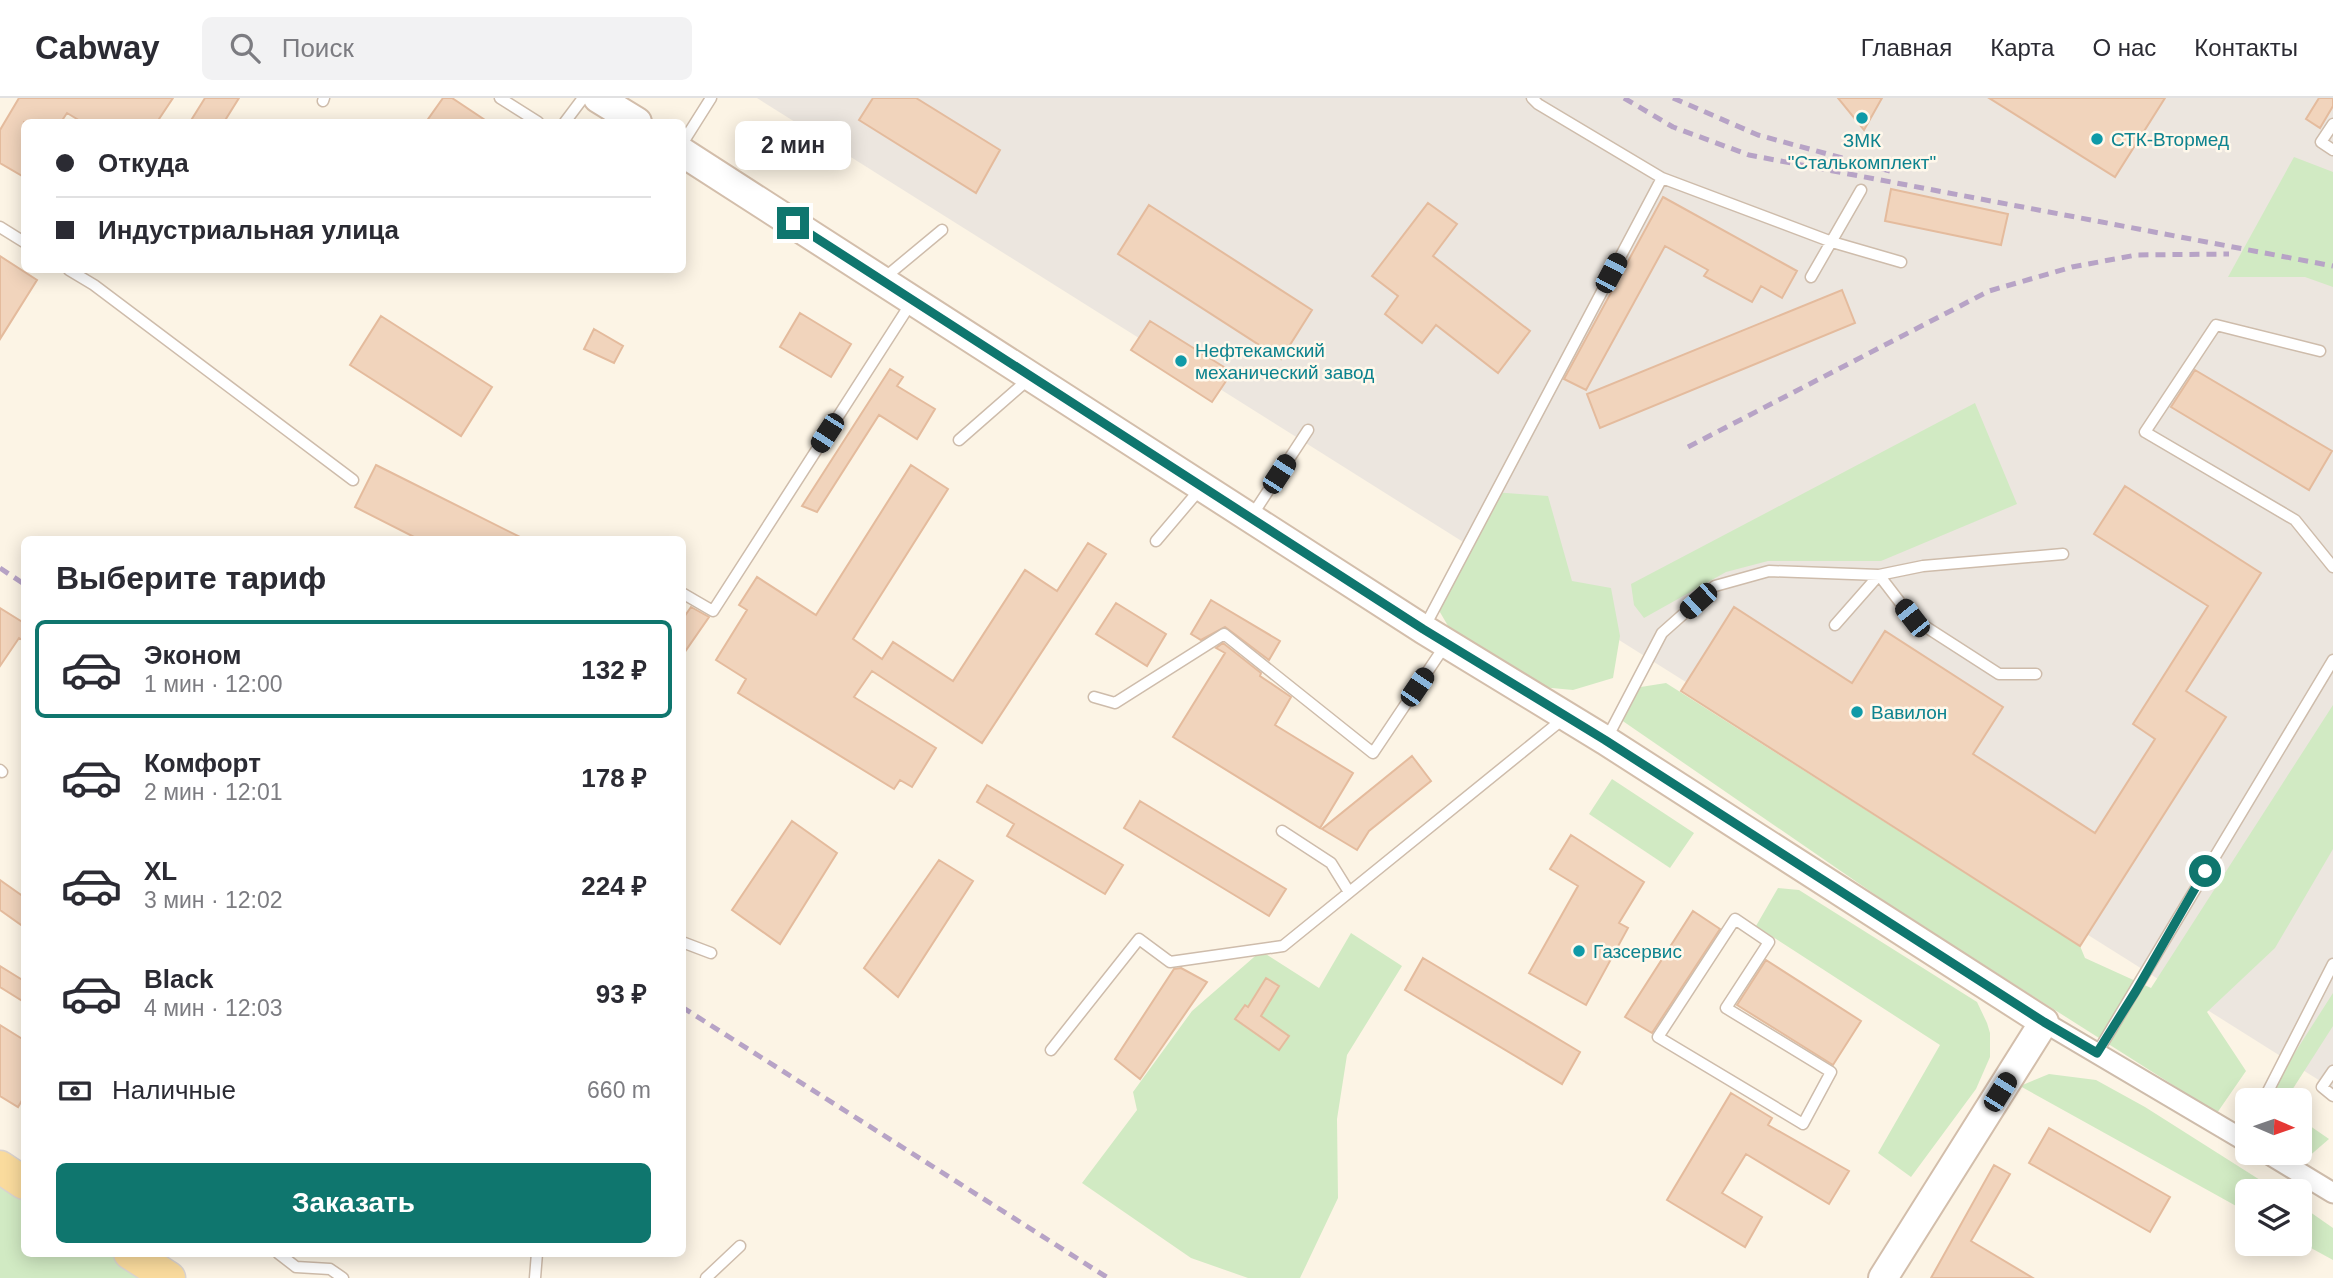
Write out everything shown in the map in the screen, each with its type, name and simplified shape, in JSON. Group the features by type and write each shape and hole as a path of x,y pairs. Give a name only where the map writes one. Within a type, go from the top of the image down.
{"main road":[{"path":"598,98 632,119"},
{"path":"686,155 1435,636 1605,740 2044,1022 1882,1278"},
{"path":"0,1167 21,1181"},
{"path":"136,1257 169,1278"}],"street":[{"path":"2044,1022 2235,1131"},
{"path":"2291,1166 2332,1188"}],"lane":[{"path":"500,98 533,119"},
{"path":"567,119 583,98"},
{"path":"686,137 710,98"},
{"path":"1532,98 1661,178 1832,242 1900,262"},
{"path":"2333,124 2321,142 2333,150"},
{"path":"1094,697 1115,703 1224,634 1373,753 1435,636 1661,178"},
{"path":"1811,277 1861,190"},
{"path":"0,227 21,240"},
{"path":"882,280 942,230"},
{"path":"74,273 105,293 353,480"},
{"path":"686,595 713,611 913,300"},
{"path":"2320,351 2216,325 2145,432 2295,520 2333,567"},
{"path":"959,440 1032,376"},
{"path":"1251,517 1308,430"},
{"path":"1156,541 1203,486"},
{"path":"1605,740 1662,633 1715,586 1769,571 1879,575 1923,566 2063,554"},
{"path":"1835,625 1879,575"},
{"path":"1879,575 1912,618 1999,674 2036,674"},
{"path":"2097,1053 2333,660"},
{"path":"1051,1050 1139,939 1170,962 1283,946 1566,716"},
{"path":"1282,831 1331,863 1349,892"},
{"path":"1735,919 1769,942 1726,1008 1831,1072 1803,1124 1658,1037 1735,919"},
{"path":"686,944 711,953"},
{"path":"2270,1088 2333,964"},
{"path":"2333,1072 2322,1087 2333,1096"},
{"path":"706,1278 740,1246"},
{"path":"283,1257 296,1267 330,1269 343,1278"},
{"path":"535,1278 537,1257"}],"shaded area":[{"path":"757,98 2333,98 2333,1089"}],"green space":[{"path":"2294,157 2333,172 2333,287 2305,277 2228,277"},
{"path":"1975,403 2017,504 1881,561 1768,561 1726,572 1644,618 1634,605 1631,584"},
{"path":"1493,492 1548,496 1572,581 1611,588 1620,636 1613,678 1573,690 1541,687 1451,631 1434,602"},
{"path":"1666,683 2080,946 2085,958 2151,988 2333,705 2333,849 2275,948 2207,1012 2246,1071 2217,1113 1896,909 1614,715 1628,689"},
{"path":"1612,779 1694,833 1670,868 1589,814"},
{"path":"1778,888 1799,890 1977,1002 1987,1023 1990,1033 1990,1057 1976,1089 1911,1177 1878,1153 1940,1045 1756,926"},
{"path":"1351,933 1402,966 1347,1055 1337,1119 1338,1198 1300,1278 1248,1278 1191,1258 1082,1183 1137,1110 1133,1092 1192,1011 1261,951 1319,988"},
{"path":"2333,993 2333,1026 2293,1088 2272,1088"},
{"path":"2049,1074 2096,1080 2145,1107 2259,1179 2235,1179 2235,1205 2020,1086"},
{"path":"2312,1127 2329,1139 2312,1154"},
{"path":"0,1184 21,1197 21,1257 116,1257 150,1278 0,1278"},
{"path":"2312,1213 2333,1228 2333,1260 2312,1249"}],"building":[{"path":"19,98 173,98 159,119 77,119 67,113 63,119 21,119 21,175 0,163 0,130"},
{"path":"205,98 239,98 226,119 192,119"},
{"path":"443,98 452,98 484,119 428,119"},
{"path":"873,98 916,98 1000,150 976,193 859,120"},
{"name":"ЗМК \"Сталькомплект\"","path":"1838,98 1882,98 1864,130"},
{"name":"СТК-Втормед","path":"1989,98 2165,98 2115,177"},
{"path":"2319,98 2333,98 2333,106 2320,128 2306,119"},
{"path":"1891,189 2008,214 2001,245 1885,221"},
{"path":"1663,197 1797,271 1782,298 1761,286 1752,302 1704,276 1708,270 1665,246 1586,390 1564,379"},
{"path":"1428,203 1457,224 1433,256 1530,331 1498,373 1436,325 1422,343 1385,314 1398,296 1372,276"},
{"path":"1149,205 1312,310 1281,359 1118,254"},
{"path":"0,256 21,270 21,273 37,280 0,339"},
{"path":"1842,290 1855,323 1600,428 1587,394"},
{"path":"800,313 851,344 831,377 780,347"},
{"path":"381,316 492,387 461,436 350,365"},
{"name":"Нефтекамский механический завод","path":"1150,321 1232,372 1212,402 1131,350"},
{"path":"594,329 623,346 614,363 584,349"},
{"path":"890,369 903,377 897,386 935,409 917,439 879,415 817,512 802,506"},
{"path":"2195,370 2332,451 2309,490 2171,407"},
{"path":"376,465 518,536 412,536 355,507"},
{"path":"911,465 948,489 853,639 882,659 893,642 953,681 1025,570 1057,591 1088,543 1106,554 982,743 872,671 854,697 936,748 912,787 900,780 894,789 738,693 746,679 716,660 747,610 739,605 757,577 816,615"},
{"name":"Вавилон","path":"2125,486 2261,573 2186,691 2226,717 2080,946 1681,691 1734,607 1852,683 1885,631 2003,707 1973,754 2095,833 2155,739 2133,724 2208,606 2094,534"},
{"path":"1211,600 1280,641 1269,660 1225,627 1201,640 1191,634"},
{"path":"1116,603 1166,634 1147,666 1096,634"},
{"path":"691,607 709,617 686,650 686,614"},
{"path":"0,608 21,621 21,639 19,638 0,666"},
{"path":"1223,643 1261,673 1260,676 1291,697 1275,725 1353,773 1320,828 1173,737 1225,653 1216,648"},
{"path":"1412,756 1431,781 1369,831 1357,850 1322,829"},
{"path":"987,785 1123,865 1105,894 1007,836 1014,824 977,802"},
{"path":"1140,801 1286,889 1269,916 1124,828"},
{"path":"792,821 837,853 780,944 732,910"},
{"path":"1571,835 1644,882 1619,923 1628,928 1586,1005 1529,973 1578,886 1550,869"},
{"path":"939,860 973,881 898,997 864,968"},
{"path":"0,880 21,895 21,925 0,910"},
{"path":"1693,911 1720,929 1652,1033 1625,1017"},
{"path":"1423,958 1580,1052 1562,1084 1405,990"},
{"path":"1766,960 1861,1021 1833,1065 1737,1005"},
{"path":"0,966 21,979 21,1000 0,987"},
{"path":"1181,968 1207,982 1140,1079 1115,1059 1174,969"},
{"path":"1266,978 1279,986 1261,1016 1289,1036 1279,1050 1235,1019 1245,1005 1248,1007"},
{"path":"0,1025 21,1038 21,1102 18,1107 0,1096"},
{"path":"1731,1093 1772,1118 1768,1125 1849,1171 1829,1204 1746,1154 1722,1193 1762,1217 1745,1247 1667,1200"},
{"path":"2049,1128 2170,1197 2150,1232 2029,1163"},
{"path":"1994,1165 2010,1174 1971,1241 2033,1278 1931,1278"}],"railway":[{"path":"1624,98 1673,127 1749,155 2333,266"},
{"path":"1673,98 1758,135 1890,171"},
{"path":"1688,447 1989,291 2072,267 2136,255 2229,254"},
{"path":"0,568 21,582"},
{"path":"686,1010 1108,1278"}],"place":[{"name":"ЗМК \"Сталькомплект\"","path":"1862,118"},
{"name":"СТК-Втормед","path":"2097,139"},
{"name":"Нефтекамский механический завод","path":"1181,361"},
{"name":"Вавилон","path":"1857,712"},
{"name":"Газсервис","path":"1579,951"}],"route":[{"path":"793,223 1423,629 1605,740 2044,1022 2097,1053 2205,871"}]}
